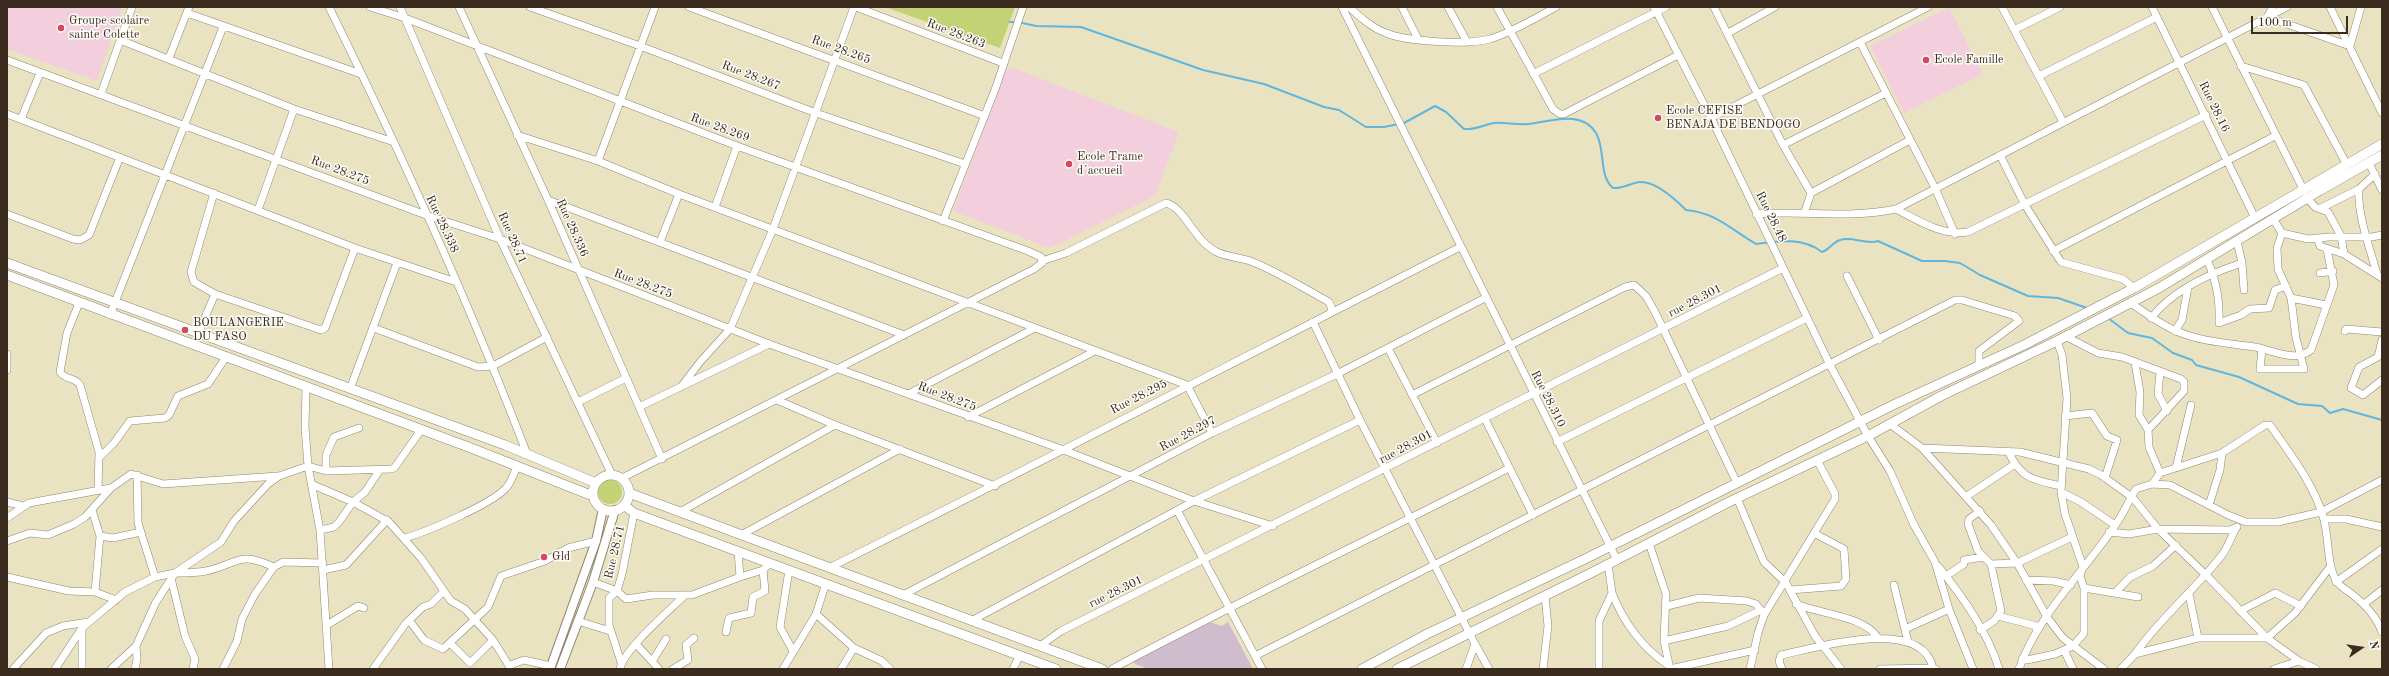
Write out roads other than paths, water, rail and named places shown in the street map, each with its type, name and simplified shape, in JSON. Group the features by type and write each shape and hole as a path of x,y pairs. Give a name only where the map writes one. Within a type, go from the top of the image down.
{"main road":[{"path":"1397,669 1617,560 1737,498 1868,436 1941,396 2057,341 2130,303 2237,242 2273,219 2347,165 2382,144"},
{"path":"1362,669 1460,618 1610,546 1860,421 2024,345 2134,288 2255,218 2369,163 2382,155"},
{"path":"7,263 527,454 596,483"},
{"path":"7,276 517,466 593,496 603,509 615,510 624,505 629,493 627,485 622,478 612,475 603,477 596,483 593,496"},
{"path":"629,493 1102,669"},
{"path":"624,505 634,513 1056,669"}],"street":[{"path":"101,94 132,7"},
{"name":"Rue 28.338","path":"329,7 362,74 456,282 493,366 527,454"},
{"name":"Rue 28.269","path":"370,7 405,18 737,146 1028,251 1041,257 1042,261"},
{"name":"Rue 28.71","path":"400,7 500,239 612,475"},
{"name":"Rue 28.336","path":"459,7 580,271 662,459"},
{"name":"Rue 28.267","path":"530,7 640,46 816,113 965,164"},
{"path":"598,161 655,7"},
{"name":"Rue 28.265","path":"689,7 835,59 985,116"},
{"path":"681,387 700,362 730,329 774,230 855,7"},
{"name":"Rue 28.263","path":"855,7 1003,63"},
{"path":"943,221 985,116 1023,7"},
{"name":"Rue 28.310","path":"1342,7 1404,128 1485,298 1617,560"},
{"path":"1349,7 1376,29 1388,34 1418,39 1467,42 1489,39 1510,32 1556,7"},
{"path":"1402,7 1418,39"},
{"path":"1448,7 1467,42"},
{"path":"1497,7 1553,109 1564,114 1678,55"},
{"path":"1533,74 1655,9 1666,7"},
{"path":"1714,7 1783,145 1811,193"},
{"path":"1728,33 1775,7"},
{"path":"1711,118 1926,7"},
{"path":"2002,7 2064,122"},
{"path":"2014,30 2060,7"},
{"name":"Rue 28.16","path":"2152,7 2229,162 2255,218"},
{"path":"2267,17 2273,7"},
{"path":"1756,214 1805,211 1852,215 1896,210 1935,188 2287,7"},
{"path":"2330,7 2382,113"},
{"path":"2350,46 2361,7"},
{"name":"Rue 28.48","path":"1655,9 1711,118 1806,318 1868,436 1890,471 1914,525 1935,562"},
{"path":"2215,9 2227,38 2275,136 2314,206 2328,212 2341,236 2344,254"},
{"path":"169,58 188,10 224,27 362,74"},
{"path":"2039,76 2157,17"},
{"path":"2267,17 2350,46"},
{"path":"110,315 184,124 224,27"},
{"path":"120,40 169,58 294,109 391,141"},
{"path":"1860,42 1935,188 1955,234"},
{"name":"Rue 28.275","path":"7,60 278,158 426,215 500,239 769,344 1061,450 1194,501 1273,526"},
{"path":"2241,66 2304,85 2347,165"},
{"path":"21,119 40,73"},
{"path":"1783,145 1886,93"},
{"path":"258,210 278,158 294,109"},
{"path":"7,114 355,248 456,282"},
{"path":"1896,210 1934,228 1955,234 1968,232 2206,115"},
{"path":"517,134 598,161 679,194 1187,385 1212,433"},
{"path":"2053,251 2229,162 2275,136"},
{"path":"1805,211 1811,193 1910,140"},
{"path":"715,207 737,146"},
{"path":"2000,155 2025,205 2053,251 2065,265 2123,279 2134,288"},
{"path":"7,214 74,239 85,238 89,235 120,157"},
{"path":"2369,163 2382,190"},
{"path":"2321,208 2359,189 2375,174"},
{"path":"2359,189 2359,199 2367,237 2380,276"},
{"path":"214,193 191,272 194,282 215,294 321,330 325,328 355,248"},
{"path":"660,242 679,194"},
{"path":"548,200 904,335"},
{"path":"622,478 1041,265 1042,261 1066,253 1166,203 1173,205 1194,233 1215,252 1250,262 1329,302 1332,309 1330,313"},
{"path":"2273,219 2282,233 2308,239 2341,236 2367,237 2382,235"},
{"path":"2262,349 2260,369 2302,370 2304,367 2302,354 2296,338 2291,298 2278,269 2276,248 2282,233"},
{"path":"2317,238 2320,246 2344,254 2380,276"},
{"path":"2237,242 2242,263 2244,290"},
{"name":"Rue 28.295","path":"829,568 995,486 1187,385 1460,247"},
{"path":"2130,303 2151,318 2175,331 2202,340 2262,349 2286,355 2302,354 2311,350 2334,285 2327,249"},
{"path":"2207,260 2214,274 2220,300 2219,323 2242,315 2250,309 2269,308 2275,290 2286,286"},
{"path":"350,389 398,263"},
{"path":"2151,318 2162,304 2188,287 2214,274 2242,263"},
{"name":"rue 28.301","path":"1040,646 1061,631 1273,526 1533,393 1663,330 1783,268"},
{"path":"2320,273 2332,271"},
{"path":"1847,276 1879,340"},
{"path":"1412,395 1509,345 1631,286 1638,287 1646,296 1711,426 1737,483"},
{"path":"2175,331 2182,320 2188,287"},
{"path":"198,334 215,294"},
{"name":"Rue 28.297","path":"903,595 983,552 1132,477 1212,433 1337,374 1485,298"},
{"path":"2291,298 2326,305"},
{"path":"1255,656 1711,426 1955,300 1962,300 2018,318 2018,324 1979,351 1979,365"},
{"path":"79,303 67,333 60,372 65,377 74,379 79,383 100,458 98,490"},
{"path":"1557,442 1687,380 1806,318"},
{"path":"1313,322 1337,374 1460,618 1489,669"},
{"path":"374,328 470,366 493,366 547,337"},
{"path":"908,394 1035,328"},
{"path":"2344,331 2346,329 2382,332"},
{"path":"2066,336 2098,353 2122,357 2160,372 2181,378 2185,386 2167,411 2148,430"},
{"path":"2382,340 2378,357 2359,367 2351,388 2363,395 2382,380"},
{"path":"2022,659 2027,660 2055,654 2073,646 2084,633 2084,588 2080,576 2083,566 2072,537 2061,489 2064,464 2067,398 2062,355 2057,341"},
{"path":"639,407 769,344"},
{"path":"1388,348 1437,442"},
{"path":"968,417 1095,351"},
{"path":"7,354 7,370"},
{"path":"100,458 117,439 130,421 165,418 169,415 178,396 208,384 226,357"},
{"path":"2135,363 2140,392 2139,413 2148,430 2149,447 2160,473"},
{"path":"2160,372 2158,394 2167,411"},
{"path":"578,402 626,378"},
{"path":"306,388 305,427 308,466 320,530 330,669"},
{"path":"777,400 835,425 995,486"},
{"path":"2176,468 2191,405"},
{"path":"2066,416 2092,413 2107,436 2117,440 2105,478"},
{"path":"1484,419 1533,516"},
{"path":"971,621 1194,501 1360,420"},
{"path":"1890,424 1922,448 1967,496 1980,511 2017,563 2047,617 2063,638 2104,669"},
{"path":"680,512 835,425"},
{"path":"2152,484 2160,473 2222,453 2265,425 2270,425 2303,473 2322,516 2330,550 2330,568 2336,582 2364,604 2380,622 2382,632"},
{"path":"326,471 326,455 334,437 359,428"},
{"path":"7,541 30,533 48,535 74,524 92,510 111,488 128,475 137,475 163,484 279,476 308,466 326,471 345,469 379,471 395,467 422,430"},
{"path":"1922,448 2008,451 2030,454 2064,464 2089,469 2105,478 2133,498 2158,529 2176,545 2267,638 2299,661 2316,669"},
{"path":"741,535 900,449"},
{"path":"2008,451 2015,464 2026,477 2061,489 2115,525"},
{"path":"2209,505 2219,475 2222,453"},
{"path":"1750,669 1762,613 1786,583 1836,496 1817,460"},
{"path":"1967,496 2015,464"},
{"path":"405,538 429,530 496,497 507,488 517,466"},
{"path":"1112,669 1229,607 1411,519 1509,468"},
{"path":"320,530 334,526 353,502 363,495 379,471"},
{"path":"137,475 138,520 155,577"},
{"path":"111,669 136,646 156,602 173,576 221,542 234,522 268,484 279,476"},
{"path":"2322,516 2382,480"},
{"path":"312,484 353,502 368,512 387,520 405,538 452,602 465,609 493,640 511,667 524,660 551,667 596,541 603,509"},
{"path":"2019,669 2022,659 2036,630 2115,525 2133,498 2136,489 2152,484 2170,485 2246,522 2278,522 2322,516 2346,518 2382,527"},
{"path":"7,518 22,506 29,503 111,488"},
{"path":"1737,498 1764,562 1786,583 1796,604 1823,647 1841,669"},
{"path":"7,502 22,506"},
{"path":"92,510 100,536 96,592"},
{"path":"560,669 593,582 615,510"},
{"path":"1177,510 1262,669"},
{"path":"1980,511 1969,518 1968,524 1978,551 1991,564 2001,605 1998,616 1980,630"},
{"name":"Rue 28.71","path":"620,665 610,631 609,598 617,591 634,513"},
{"path":"223,669 237,641 242,619 254,594 274,567 283,562 323,566 346,565 387,520"},
{"path":"2109,532 2129,534 2158,529 2236,528 2246,522"},
{"path":"2122,669 2135,654 2147,636 2189,594 2223,554 2236,528"},
{"path":"100,536 113,538 141,532"},
{"path":"1790,590 1841,586 1844,584 1846,567 1844,549 1814,533"},
{"path":"1991,564 2017,563 2072,537"},
{"path":"409,620 424,640 440,649 450,644 488,607 501,576 545,561 568,548 596,541"},
{"path":"1649,543 1662,578 1667,606 1664,641 1669,668"},
{"path":"2114,593 2130,577 2153,566 2176,545"},
{"path":"2336,582 2382,550"},
{"path":"738,551 740,577"},
{"path":"1946,576 1964,564 1964,560 1984,557"},
{"path":"55,669 82,628 127,591 155,577 204,572 230,561 246,558 258,559 274,567"},
{"path":"1935,562 1946,576 1980,630 1999,669"},
{"path":"1935,562 1949,608 1973,669"},
{"path":"593,582 617,591 626,600 655,595 695,594 763,570 770,563"},
{"path":"1608,564 1612,593 1623,616 1635,634 1651,652 1669,668"},
{"path":"2135,654 2198,638 2267,638 2301,606 2330,568"},
{"path":"726,632 729,618 751,613 753,597 765,591 763,570"},
{"path":"789,570 780,627 793,651"},
{"path":"173,576 183,632 195,659 193,669"},
{"path":"7,577 73,592 96,592 116,600"},
{"path":"2026,580 2053,581 2071,585"},
{"path":"783,669 816,614 826,583"},
{"path":"1894,585 1908,642"},
{"path":"2084,588 2138,597"},
{"path":"2364,604 2382,590"},
{"path":"373,669 409,620 423,607 431,604 444,591"},
{"path":"1599,669 1599,621 1612,593"},
{"path":"2240,611 2275,593 2301,606"},
{"path":"2189,594 2198,638"},
{"path":"620,665 636,644 685,595"},
{"path":"1543,669 1548,626 1545,596"},
{"path":"1667,606 1707,598 1752,601 1762,613"},
{"path":"1796,604 1864,624 1874,631 1878,638"},
{"path":"327,625 358,606 364,608"},
{"path":"1905,629 1949,608"},
{"path":"1664,641 1728,626 1762,613"},
{"path":"816,614 854,648 882,662 890,669"},
{"path":"1998,616 2032,623 2036,626 2036,630"},
{"path":"13,669 46,633 63,626 90,621"},
{"path":"578,621 610,631"},
{"path":"82,628 82,669"},
{"path":"673,669 688,660 686,645 694,638"},
{"path":"1782,669 1779,661 1781,655 1845,641 1878,638 1908,642 1926,653 1931,658 1934,669 1880,669"},
{"path":"653,660 666,639"},
{"path":"450,644 471,666 493,640"},
{"path":"636,644 653,660 659,669"},
{"path":"1466,669 1475,644"},
{"path":"135,669 137,663 136,646"},
{"path":"841,669 854,648"},
{"path":"1669,668 1754,650"},
{"path":"2064,650 2073,669"},
{"path":"1013,669 1020,656"},
{"path":"2274,669 2299,661"}],"waterway":[{"path":"1010,22 1018,22 1036,26 1081,27 1203,70 1264,84 1324,107 1339,110 1366,127 1384,127 1404,123 1435,106 1446,112 1464,129 1494,123 1528,124 1565,119 1582,121 1590,126 1596,133 1601,147 1605,176 1608,183 1613,188 1620,188 1640,182 1653,185 1677,201 1686,210 1706,214 1715,218 1756,244 1790,241 1806,244 1822,252 1838,241 1845,239 1869,242 1878,241 1922,261 1945,261 1960,263 1980,275 2028,296 2058,298 2087,308"},
{"path":"2108,318 2128,333 2152,338 2173,353 2192,360 2196,365 2239,377 2298,404 2322,406 2330,413 2343,409 2382,420"}],"place":[{"name":"Groupe scolaire sainte Colette","path":"61,28"},
{"name":"Ecole Famille","path":"1926,60"},
{"name":"Ecole CEFISE BENAJA DE BENDOGO","path":"1658,118"},
{"name":"Ecole Trame d´accueil","path":"1069,164"},
{"name":"BOULANGERIE DU FASO","path":"185,330"},
{"name":"Gld","path":"544,557"}]}
